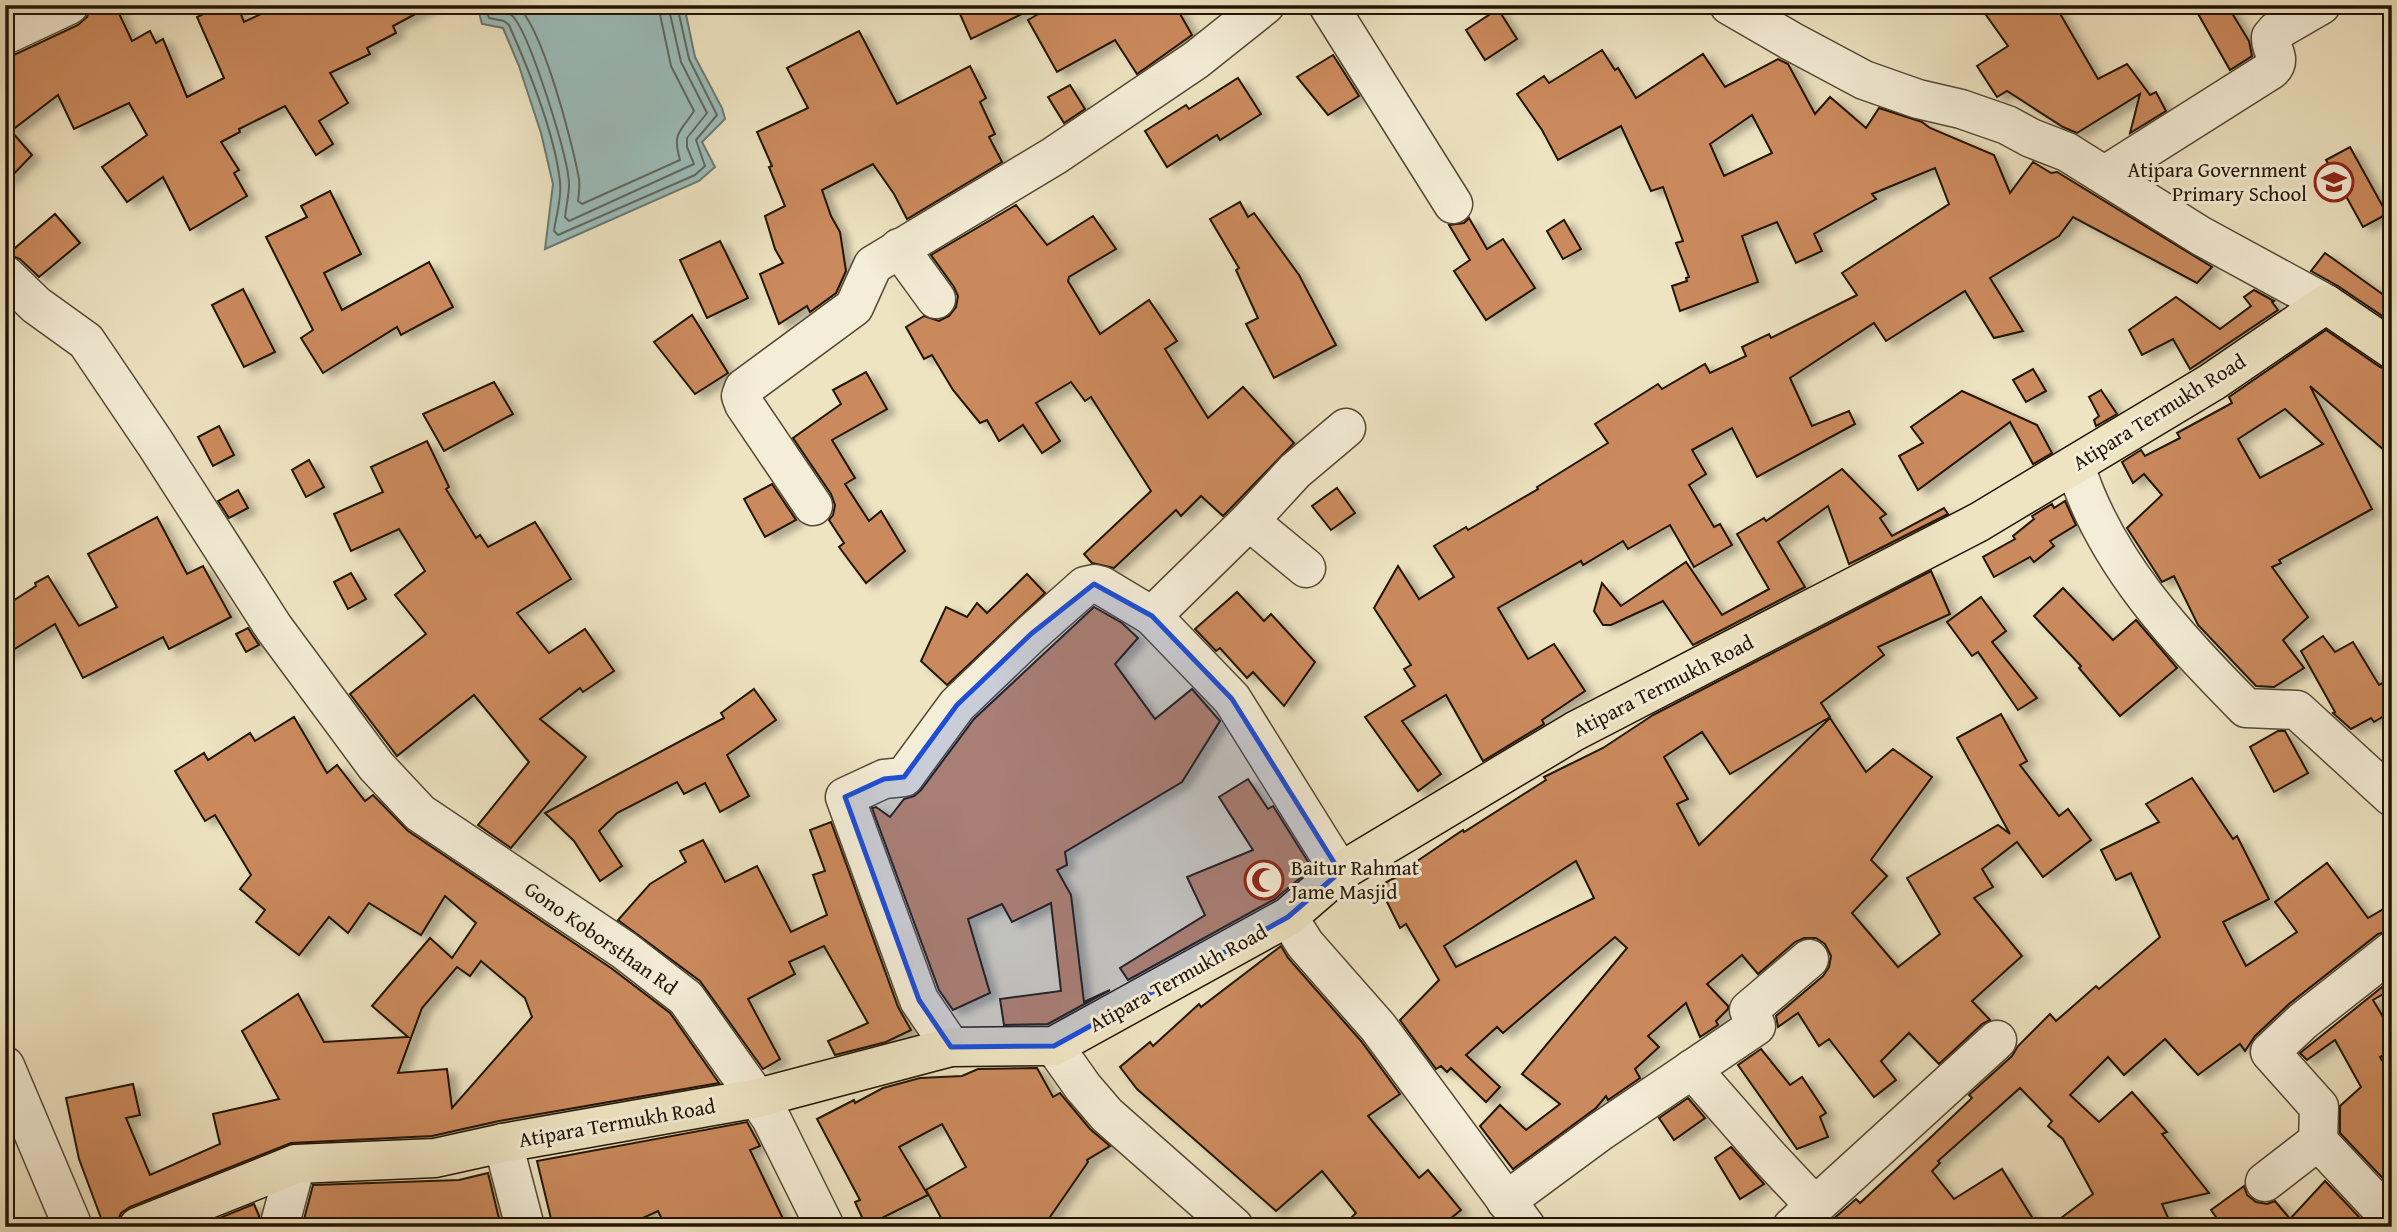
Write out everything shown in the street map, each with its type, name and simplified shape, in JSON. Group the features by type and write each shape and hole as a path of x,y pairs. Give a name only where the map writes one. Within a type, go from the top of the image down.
{"main road":[{"path":"2326,304 2392,349"},
{"name":"Atipara Termukh Road","path":"138,1227 296,1164 435,1157 758,1098 951,1047 1055,1046 1288,917 1340,872 1575,731 1979,522 2212,382 2326,304"}],"street":[{"path":"5,35 69,5"},
{"path":"813,506 741,396 744,388 854,307 873,265 1054,156 1196,60 1265,5"},
{"path":"1328,5 1453,204"},
{"path":"1729,5 1864,80 2007,125 2067,152 2201,236 2326,304"},
{"path":"2105,175 2271,70 2277,59 2270,44 2271,37 2276,31 2321,5"},
{"path":"899,248 936,299"},
{"name":"Gono Koborsthan Rd","path":"5,275 36,305 86,341 274,628 376,766 421,813 624,950 686,998 771,1118 825,1227"},
{"path":"1152,616 1296,471 1346,428"},
{"path":"2075,465 2083,489 2124,569 2204,666 2246,708 2297,710 2392,797"},
{"path":"1249,521 1306,568"},
{"path":"951,1047 919,1000 845,797 884,779 904,777 957,705 1085,586 1102,586 1152,616 1232,699 1340,872"},
{"path":"1288,917 1305,944 1378,1027 1516,1214 1601,1131 1756,1026 1749,1010 1809,959"},
{"path":"2392,951 2303,1021 2270,1052 2319,1107 2318,1141 2392,1220"},
{"path":"1692,1069 1769,1157 1803,1216 1997,1040"},
{"path":"1055,1046 1083,1087 1107,1115 1234,1227"},
{"path":"5,1066 73,1227"},
{"path":"2265,1182 2318,1141"},
{"path":"503,1143 525,1227"},
{"path":"279,1227 296,1164"}],"highlighted area":[{"path":"1094,584 1152,616 1232,699 1340,872 1288,917 1054,1046 951,1047 919,1000 845,797 884,779 904,777 957,705 1031,634"}],"water":[{"path":"477,5 684,5 695,57 725,119 702,142 715,167 699,181 545,249 553,184 541,133 519,66 503,28 482,24"}],"building":[{"path":"91,5 115,5 132,41 150,31 156,43 163,39 187,97 224,78 197,17 223,5 237,5 244,22 280,5 432,5 393,26 396,33 367,48 370,54 330,73 348,103 319,121 333,144 316,155 285,106 239,129 240,132 221,142 239,170 234,173 247,196 190,230 163,177 127,202 102,167 147,135 129,103 74,129 58,95 11,131 32,155 5,183 5,57 78,25 87,17"},
{"path":"956,5 1040,5 971,39"},
{"path":"1054,5 1175,5 1192,35 1137,74 1115,40 1057,72 1028,20"},
{"path":"1979,5 2055,5 2098,79 2127,64 2150,95 2156,92 2166,111 2130,133 2140,94 2077,133 2007,91 1997,97 1977,66 2008,46"},
{"path":"2193,5 2227,5 2249,41 2252,56 2230,70"},
{"path":"1498,9 1517,39 1485,60 1466,30"},
{"path":"859,31 897,104 970,66 986,98 980,102 995,134 989,137 1002,162 907,219 873,164 822,190 840,232 846,271 836,293 810,312 807,306 779,324 760,274 783,263 775,249 765,216 785,206 757,132 808,108 787,68"},
{"path":"1602,50 1615,70 1618,68 1636,98 1703,54 1725,87 1778,59 1788,64 1815,114 1830,97 1866,128 1879,108 1922,122 1930,128 1994,155 2010,193 2033,162 2051,173 2057,172 2212,267 2197,283 2073,217 2059,236 1990,278 2023,331 1994,338 1965,291 1886,341 1874,323 1790,378 1812,426 1849,411 1855,424 1757,477 1732,428 1692,450 1706,474 1689,485 1714,527 1720,524 1732,545 1694,567 1670,525 1628,549 1623,541 1583,565 1581,561 1498,608 1528,659 1554,644 1585,691 1542,720 1544,724 1483,761 1446,695 1402,721 1441,774 1418,791 1365,717 1415,686 1404,669 1411,665 1374,608 1398,566 1419,599 1454,577 1434,546 1466,527 1468,530 1538,489 1537,487 1608,443 1595,424 1658,384 1662,389 1705,364 1710,373 1746,356 1742,347 1769,334 1771,338 1857,295 1842,273 1949,204 1935,168 1872,194 1876,199 1814,234 1822,251 1796,263 1777,222 1742,236 1758,282 1680,311 1672,286 1687,281 1686,278 1689,277 1676,243 1683,241 1663,187 1651,191 1621,126 1558,160 1542,130 1517,94 1544,76 1549,83","holes":["1752,115 1772,153 1724,176 1710,144"]},
{"path":"1333,55 1359,96 1328,115 1297,77"},
{"path":"1238,78 1261,114 1220,140 1217,135 1167,167 1145,131 1186,105 1189,109"},
{"path":"1070,85 1085,109 1064,123 1048,97"},
{"path":"2350,147 2387,214 2363,227 2326,160"},
{"path":"330,191 361,254 324,273 342,310 429,262 453,307 401,335 397,327 323,373 301,338 313,330 266,237 307,217 301,206"},
{"path":"1240,202 1248,217 1254,213 1299,275 1336,345 1274,378 1246,324 1258,318 1236,270 1239,268 1210,219"},
{"path":"1016,205 1047,245 1093,216 1116,249 1069,277 1068,281 1100,334 1149,300 1177,341 1165,349 1208,418 1243,387 1294,443 1223,516 1201,496 1181,516 1176,510 1114,568 1092,563 1084,554 1151,491 1091,397 1085,401 1071,382 1036,403 1060,441 1042,453 1023,425 999,441 987,420 980,423 953,390 932,355 924,359 906,327 924,316 939,321 949,316 956,307 958,296 954,287 931,255"},
{"path":"55,214 80,243 39,277 20,259 8,254"},
{"path":"1469,218 1487,249 1503,239 1535,288 1486,320 1454,271 1470,260 1449,225 1464,223"},
{"path":"1564,220 1581,249 1563,259 1547,231"},
{"path":"720,241 748,298 707,318 680,260"},
{"path":"2325,253 2392,301 2390,321 2311,271"},
{"path":"243,289 275,352 244,367 212,305"},
{"path":"2254,290 2274,301 2272,302 2278,310 2190,369 2173,339 2142,355 2129,330 2176,297 2220,329 2251,306 2244,297"},
{"path":"692,315 728,373 695,394 654,342"},
{"path":"2326,330 2380,367 2392,371 2392,457 2310,386 2372,509 2279,560 2281,563 2272,567 2308,617 2283,640 2304,668 2274,687 2256,686 2198,625 2174,576 2162,582 2127,528 2162,495 2144,474 2133,483 2122,462 2141,450 2145,456 2180,438 2177,433 2232,403 2229,397","holes":["2285,409 2323,444 2260,478 2238,439"]},
{"path":"2033,369 2046,391 2026,402 2013,380"},
{"path":"866,372 887,409 832,440 855,478 845,484 869,521 881,511 905,551 866,583 839,547 844,543 829,520 835,505 831,494 793,438 841,404 833,390"},
{"path":"494,382 513,414 444,451 423,414"},
{"path":"2101,390 2117,414 2096,426 2094,420 2099,416 2089,397"},
{"path":"1962,391 2037,425 2052,453 2033,464 2010,422 1918,490 1899,456 1923,443 1911,427"},
{"path":"219,426 234,455 213,466 198,437"},
{"path":"427,441 449,487 446,489 476,538 480,535 488,547 535,522 571,579 517,613 549,653 585,629 614,671 583,692 580,688 540,719 586,757 511,848 478,825 529,762 474,695 397,756 350,694 426,634 395,595 425,571 399,529 351,551 334,514 383,492 371,467"},
{"path":"309,460 324,487 306,497 292,470"},
{"path":"1842,469 1886,514 1880,518 1892,536 1944,508 1948,514 1849,564 1828,506 1778,542 1805,587 1693,645 1663,601 1611,625 1603,625 1594,611 1602,583 1621,606 1686,562 1722,615 1769,589 1737,534 1764,518 1766,521"},
{"path":"772,484 796,520 765,537 744,499"},
{"path":"1337,488 1355,513 1331,530 1312,506"},
{"path":"238,490 248,508 229,518 218,501"},
{"path":"2065,501 2076,525 2050,541 2054,546 2034,562 2030,557 1994,577 1983,557 2015,539 2013,536 2034,519 2032,516 2052,504 2054,508"},
{"path":"157,517 187,574 203,566 231,617 169,649 163,637 83,678 55,624 5,655 5,606 48,576 79,626 117,607 88,554"},
{"path":"1931,571 1950,614 1878,647 1884,655 1821,703 1830,717 1730,774 1702,732 1664,757 1688,799 1677,804 1699,845 1830,718 1866,772 1893,749 1932,777 1871,860 1887,876 1852,913 1898,967 1940,934 1907,878 1998,825 2010,834 1957,738 2001,714 2027,761 2020,765 2059,816 2068,809 2091,840 2043,877 2017,842 1982,869 1993,887 1974,898 2022,956 1972,1001 1990,1020 1982,1024 1939,1064 1909,1033 1881,1061 1896,1080 1874,1097 1829,1039 1819,1046 1798,1013 1778,1027 1776,1016 1823,976 1829,967 1831,956 1825,944 1816,938 1804,938 1795,942 1758,974 1742,955 1707,984 1728,1006 1716,1021 1718,1025 1700,1037 1686,1003 1648,1036 1659,1047 1635,1069 1640,1078 1608,1100 1606,1096 1596,1108 1513,1169 1480,1126 1500,1105 1526,1130 1560,1104 1522,1074 1627,948 1615,937 1503,1033 1497,1027 1466,1055 1500,1087 1486,1102 1451,1068 1447,1072 1441,1066 1436,1069 1400,1020 1439,980 1406,924 1400,928 1379,886 1402,874 1401,872 1463,830 1464,832 1546,780 1544,777 1603,748 1653,715","holes":["1576,861 1594,898 1456,967 1444,946"]},
{"path":"351,573 366,599 348,609 334,582"},
{"path":"1027,574 1045,593 947,685 921,661 946,607 967,617 977,603 987,613"},
{"path":"2063,588 2113,640 2136,620 2177,668 2120,716 2079,668 2081,666 2034,616"},
{"path":"1237,592 1264,621 1271,614 1315,662 1284,706 1253,672 1247,678 1220,648 1216,651 1195,629"},
{"path":"1981,597 2006,631 1992,642 2037,698 2018,710 1978,652 1972,656 1947,622"},
{"path":"1094,607 1122,623 1138,638 1115,664 1155,719 1192,689 1220,721 1182,782 1065,852 1067,865 1057,870 1071,895 1084,1002 1110,990 1048,1024 1004,1025 1000,999 1061,991 1051,903 1012,922 1002,904 968,919 990,993 953,1010 939,990 872,808 876,807 890,817 904,799 921,790 974,719"},
{"path":"248,628 259,645 246,652 236,634"},
{"path":"2323,636 2335,652 2353,642 2379,685 2392,678 2392,711 2374,722 2371,718 2351,729 2333,713 2335,712 2301,651"},
{"path":"754,689 776,720 727,755 749,796 720,812 705,783 684,794 677,782 617,813 599,831 622,866 600,881 574,841 545,813 724,718 721,713"},
{"path":"294,717 327,773 337,765 365,801 373,795 408,831 611,968 670,1013 719,1083 499,1121 432,1136 291,1143 130,1207 121,1213 118,1220 104,1226 79,1159 66,1098 133,1084 140,1115 126,1118 150,1175 220,1144 213,1114 279,1099 242,1031 298,994 324,1042 408,1037 372,1006 430,938 452,958 476,923 445,896 421,935 369,903 348,933 329,917 299,955 256,922 265,910 240,889 251,875 215,815 205,821 175,771 204,753 208,760 250,733 255,741","holes":["481,961 525,998 532,1017 452,1108 447,1069 398,1073 422,1008 457,967 470,976"]},
{"path":"2278,731 2285,731 2308,773 2274,792 2250,747"},
{"path":"2192,778 2233,839 2237,836 2269,899 2223,922 2246,966 2297,932 2275,902 2327,863 2368,918 2392,904 2392,930 2378,934 2289,1004 2255,1036 2245,1051 2240,1044 2198,1075 2165,1039 2124,1075 2108,1057 2070,1095 2099,1122 2132,1092 2167,1132 2162,1134 2209,1193 2162,1204 2172,1227 2049,1227 2093,1194 2063,1139 2048,1126 2052,1121 2020,1088 1938,1161 1940,1163 1932,1171 1954,1199 2002,1169 2038,1227 1837,1227 1831,1221 1856,1199 1860,1203 1930,1138 1972,1098 1969,1095 2012,1056 2018,1046 2050,1014 2056,1021 2096,986 2099,989 2160,937 2131,873 2116,880 2101,850 2159,822 2146,804"},
{"path":"1248,779 1268,809 1273,806 1312,868 1275,899 1128,980 1120,968 1205,915 1187,877 1253,850 1219,797"},
{"path":"831,822 898,1007 911,1030 886,1042 835,1055 828,1041 868,1023 824,946 789,962 795,974 748,999 780,1059 763,1069 700,981 618,920 650,884 686,862 680,851 703,840 725,882 757,866 791,932 827,915 813,875 825,871 810,830"},
{"path":"1281,946 1288,958 1361,1041 1400,1094 1368,1116 1419,1178 1428,1170 1461,1210 1440,1227 1342,1227 1356,1213 1322,1171 1276,1211 1137,1089 1120,1067 1150,1042 1153,1046 1199,1004 1201,1007"},
{"path":"2392,979 2392,989 2373,1000 2392,1032 2392,1051 2380,1057 2392,1077 2392,1188 2340,1133 2340,1106 2361,1087 2335,1040 2307,1060 2300,1053"},
{"path":"1761,1049 1790,1085 1802,1077 1826,1113 1820,1117 1828,1137 1797,1149 1738,1065"},
{"path":"1037,1068 1053,1097 1060,1093 1090,1129 1110,1146 1087,1160 1043,1227 946,1227 926,1190 966,1167 942,1124 899,1147 928,1195 866,1226 855,1202 860,1200 817,1119 883,1088 920,1078 962,1076 978,1069"},
{"path":"1688,1098 1705,1118 1674,1140 1659,1118"},
{"path":"747,1122 760,1146 750,1150 787,1227 666,1227 658,1211 623,1227 553,1227 537,1161"},
{"path":"1731,1147 1764,1184 1740,1199 1715,1158"},
{"path":"488,1173 501,1227 302,1227 313,1185 459,1180"},
{"path":"2325,1181 2361,1219 2349,1227 2223,1227 2211,1210 2244,1186 2247,1195 2256,1202 2267,1204 2275,1201 2290,1219"},
{"path":"254,1204 259,1216 258,1227 214,1227 212,1221"}],"place":[{"name":"Atipara Government Primary School","path":"2334,182"},
{"name":"Baitur Rahmat Jame Masjid","path":"1264,880"}]}
